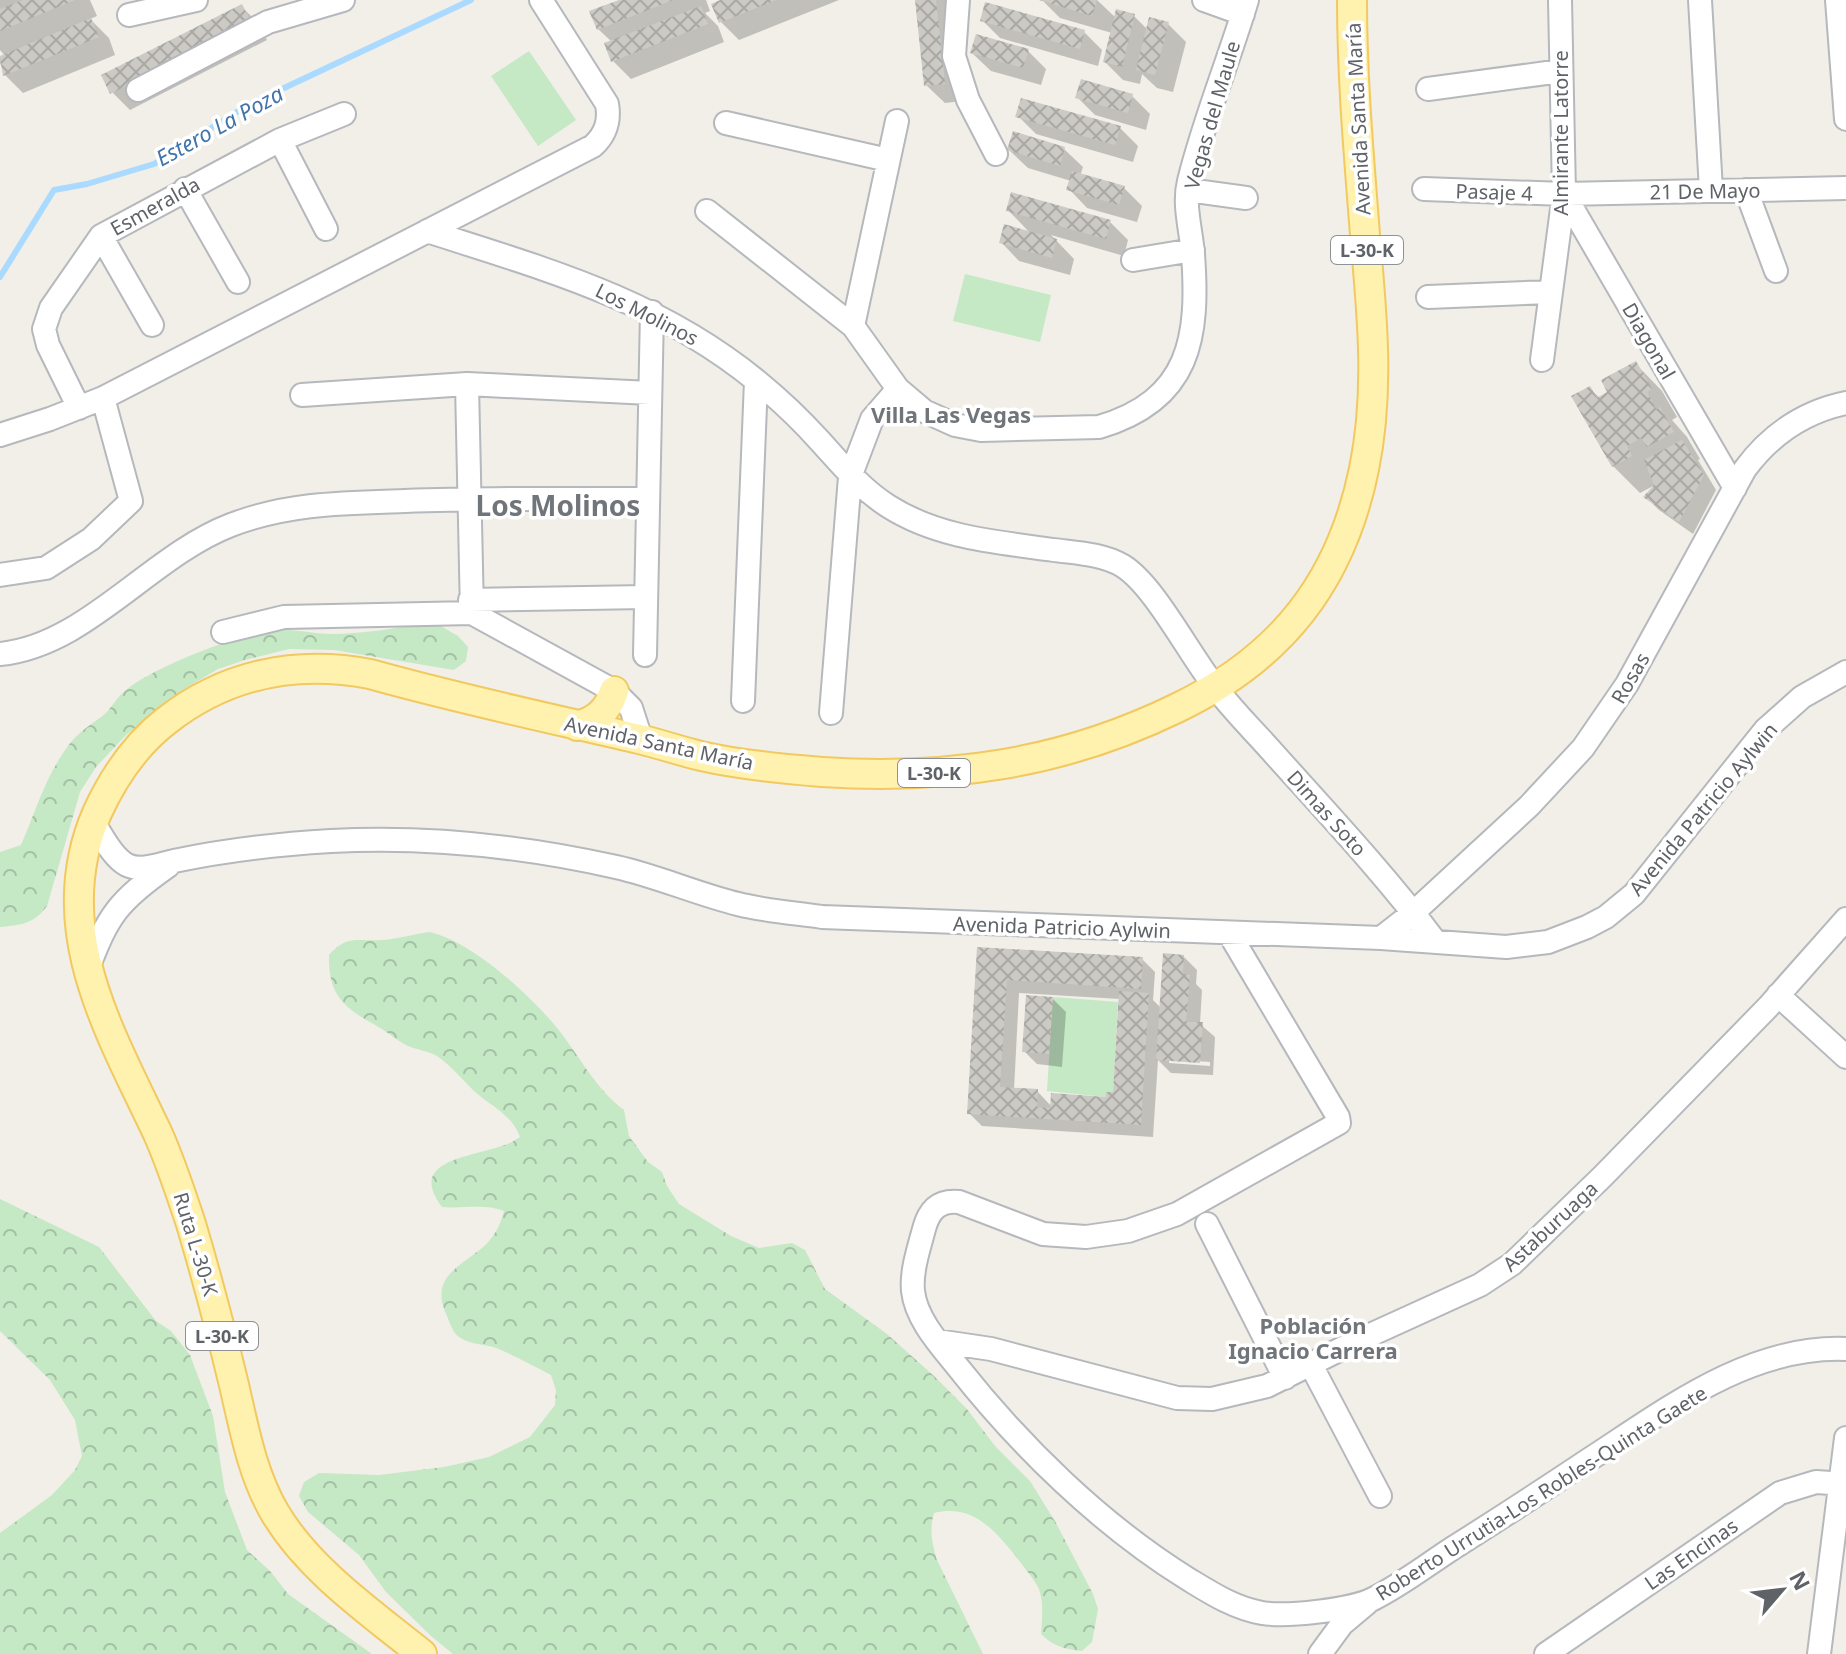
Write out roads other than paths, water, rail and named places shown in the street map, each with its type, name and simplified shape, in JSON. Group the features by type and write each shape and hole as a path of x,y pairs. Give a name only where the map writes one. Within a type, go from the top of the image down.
{"main road":[{"name":"Avenida Santa María","path":"87,971 80,927 80,877 93,822 114,779 161,724 180,710 223,686 271,672 321,667 346,669 641,739 703,757 792,769 871,775 958,772 1029,760 1085,745 1157,718 1215,688 1259,657 1314,597 1350,525 1365,467 1373,402 1374,329 1357,130 1352,0"},
{"path":"577,726 603,713 614,691"},
{"name":"Ruta L-30-K","path":"87,971 123,1065 175,1174 214,1303 249,1449 263,1491 284,1528 312,1560 422,1654"}],"street":[{"path":"129,15 196,0"},
{"path":"138,90 268,22 343,0"},
{"path":"0,435 103,398 593,146 605,131 609,112 604,96 542,0"},
{"path":"958,0 954,56 968,100 996,154"},
{"path":"1204,0 1245,7"},
{"name":"Almirante Latorre","path":"1542,360 1564,194 1560,0"},
{"path":"1700,0 1711,190"},
{"path":"1837,0 1846,119"},
{"name":"Vegas del Maule","path":"707,211 853,326 898,389 924,411 939,419 968,428 1099,427 1131,416 1159,396 1187,353 1195,320 1188,184 1245,7"},
{"path":"1428,89 1561,71"},
{"name":"Esmeralda","path":"79,408 45,337 45,320 101,236 280,140 344,114"},
{"path":"853,326 897,121"},
{"path":"726,123 888,160"},
{"path":"280,140 326,229"},
{"name":"21 De Mayo","path":"1564,194 1846,188"},
{"path":"185,189 238,282"},
{"name":"Pasaje 4","path":"1424,189 1564,194"},
{"path":"1188,190 1246,198"},
{"path":"1746,190 1776,271"},
{"name":"Diagonal","path":"1564,194 1735,488"},
{"name":"Los Molinos","path":"427,231 583,282 652,312 688,333 756,381 801,421 850,477 886,505 939,531 1095,556 1122,565 1144,585 1215,688"},
{"path":"101,236 152,325"},
{"path":"1133,260 1193,250"},
{"path":"1428,297 1550,292"},
{"path":"645,655 652,312"},
{"path":"743,701 756,381"},
{"path":"302,395 467,384 650,393"},
{"path":"467,384 471,606"},
{"path":"831,713 850,477 872,419 898,389"},
{"path":"0,575 46,568 91,539 131,501 103,398"},
{"name":"Rosas","path":"1381,938 1413,913 1529,806 1583,748 1627,684 1758,452 1772,437 1807,415 1846,403"},
{"path":"0,654 19,652 69,632 182,550 250,518 312,504 467,499 648,499"},
{"path":"223,632 284,617 646,597"},
{"path":"471,606 614,691 636,717 641,739"},
{"name":"Avenida Patricio Aylwin","path":"93,822 118,858 129,866 145,868 292,844 437,841 519,849 577,859 620,868 739,905 822,917 1527,945 1568,936 1606,917 1645,882 1765,730 1802,697 1846,672"},
{"name":"Dimas Soto","path":"1215,688 1435,941"},
{"name":"Avenida Patricio Aylwin","path":"87,971 102,931 120,903 175,861"},
{"name":"Astaburuaga","path":"937,1341 991,1349 1177,1398 1231,1397 1285,1378 1500,1273 1603,1176 1778,995 1846,919"},
{"name":"Roberto Urrutia-Los Robles-Quinta Gaete","path":"1229,933 1339,1123 1177,1214 1128,1231 1086,1237 1043,1234 959,1202 938,1205 925,1225 914,1268 913,1292 921,1314 937,1341 990,1408 1094,1510 1163,1563 1213,1594 1249,1610 1280,1615 1308,1613 1371,1600 1659,1414 1742,1368 1800,1351 1846,1349"},
{"path":"1778,995 1846,1057"},
{"path":"1207,1224 1285,1378"},
{"path":"1311,1365 1380,1496"},
{"path":"1819,1654 1846,1438"},
{"name":"Las Encinas","path":"1546,1654 1780,1493 1805,1483 1842,1484"},
{"path":"1320,1654 1342,1624 1371,1600"}],"waterway":[{"name":"Estero La Poza","path":"0,277 54,190 87,184 154,164 248,105 471,0"}],"district":[{"name":"Villa Las Vegas","path":"951,414"},
{"name":"Los Molinos","path":"558,505"},
{"name":"Población Ignacio Carrera","path":"1313,1338"}]}
